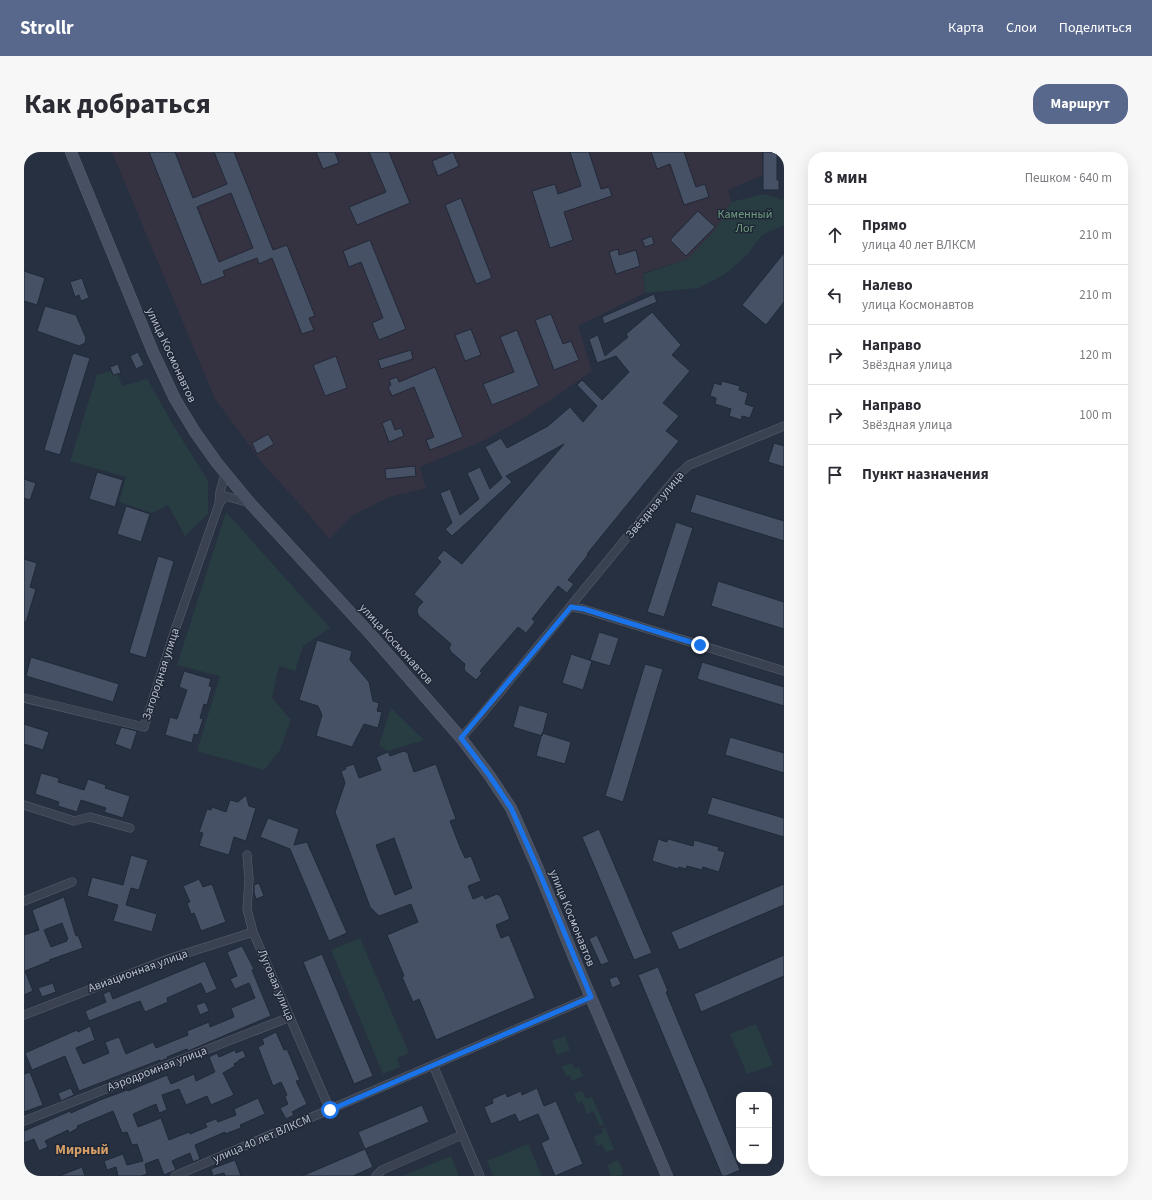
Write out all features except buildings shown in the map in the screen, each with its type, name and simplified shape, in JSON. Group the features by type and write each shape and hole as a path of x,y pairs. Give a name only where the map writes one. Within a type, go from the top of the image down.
{"main road":[{"name":"улица Космонавтов","path":"71,152 153,352 175,399 195,432 224,474 373,637 461,738 489,775 511,808 538,869 666,1176"}],"street":[{"name":"Звёздная улица","path":"461,738 571,607 678,475 689,465 784,426"},
{"name":"Загородная улица","path":"24,698 144,727 174,632 219,504 224,474"},
{"path":"219,504 225,496 250,503"},
{"path":"571,607 584,609 784,672"},
{"path":"24,805 74,821 90,817 130,828"},
{"name":"Луговая улица","path":"247,855 249,879 247,909 253,932 330,1110"},
{"path":"24,902 72,882"},
{"name":"Авиационная улица","path":"24,1015 171,958 253,932"},
{"name":"улица 40 лет ВЛКСМ","path":"175,1176 591,997"},
{"name":"Аэродромная улица","path":"24,1121 290,1018"},
{"path":"432,1065 480,1176"},
{"path":"376,1176 382,1170 462,1135"}],"shaded area":[{"path":"112,152 762,152 763,175 728,190 731,202 716,229 688,259 643,273 645,293 578,326 592,371 527,416 485,440 420,467 426,488 389,497 353,515 329,539 263,464 215,399"}],"green space":[{"name":"Каменный Лог","path":"765,194 782,200 784,198 784,225 762,235 746,256 725,274 698,288 645,293 643,274 688,259 716,229 731,202"},
{"path":"116,369 122,386 147,379 208,481 208,514 185,536 168,505 152,513 119,502 126,477 70,461 97,375"},
{"path":"226,512 330,628 303,646 295,671 279,666 272,698 291,720 280,750 264,770 197,751 220,676 177,665"},
{"path":"391,708 424,740 388,751 379,745"},
{"path":"360,938 409,1053 397,1058 400,1067 383,1074 331,950"},
{"path":"756,1024 773,1065 747,1074 730,1034"},
{"path":"565,1036 570,1050 557,1055 552,1041"},
{"path":"572,1063 574,1069 579,1067 583,1076 572,1081 570,1075 566,1076 562,1067"},
{"path":"582,1091 586,1099 592,1097 604,1124 600,1126 593,1111 587,1114 582,1101 578,1103 574,1094"},
{"path":"605,1127 614,1149 606,1152 602,1144 597,1146 594,1137 603,1133 602,1129"},
{"path":"528,1144 542,1176 493,1176 487,1161"},
{"path":"451,1156 459,1176 403,1176"},
{"path":"617,1160 618,1163 620,1163 623,1175 611,1176 607,1165"}],"district":[{"name":"Мирный","path":"82,1150"}],"route":[{"path":"330,1110 591,997 511,808 489,775 461,738 571,607 584,609 700,645"}]}
